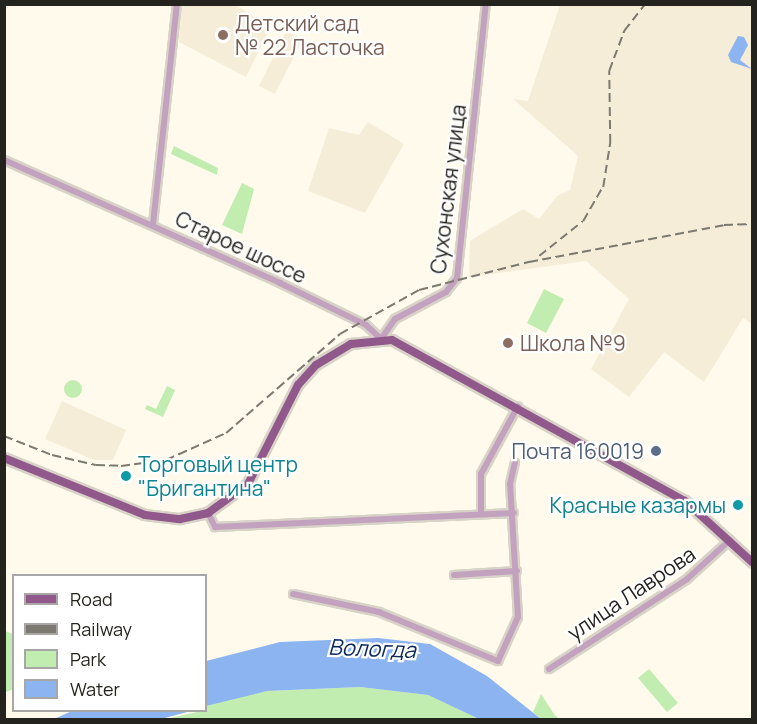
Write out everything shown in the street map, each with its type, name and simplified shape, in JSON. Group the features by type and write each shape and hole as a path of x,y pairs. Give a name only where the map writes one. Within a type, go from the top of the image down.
{"main road":[{"path":"4,458 145,514 180,519 208,513 248,484 298,385 316,365 345,346 381,339 408,345 685,501 753,562"}],"street":[{"name":"Старое шоссе","path":"177,4 153,224 366,325 381,339"},
{"name":"Сухонская улица","path":"381,339 395,320 446,292 457,278 486,4"},
{"path":"4,160 153,224"},
{"path":"481,514 481,474 518,406"},
{"path":"293,594 379,612 498,661 518,616 514,513 510,484 515,463"},
{"path":"208,513 215,527 514,513"},
{"name":"улица Лаврова","path":"549,669 687,579 729,540"},
{"path":"454,575 517,571"}],"shaded area":[{"name":"Детский сад № 22 Ласточка","path":"182,5 236,5 270,28 246,77 179,42"},
{"path":"560,5 752,5 752,324 743,318 704,382 664,352 629,397 591,369 629,299 586,261 469,277 470,241 523,209 539,219 557,196 570,190 578,156 513,99 528,101"},
{"path":"286,31 303,39 275,94 259,86"},
{"path":"368,122 404,144 365,213 308,191 329,128 359,135"},
{"path":"62,401 126,430 113,460 94,460 45,439"}],"green space":[{"path":"174,146 218,168 217,175 171,154"},
{"path":"242,183 254,189 242,234 222,225"},
{"path":"544,289 564,299 546,333 527,323"},
{"path":"73,380 79,383 82,389 79,395 73,398 67,395 64,389 67,383"},
{"path":"167,386 175,390 163,417 145,409 147,405 156,409"},
{"path":"5,631 12,634 12,690 6,692 5,704"},
{"path":"649,669 678,703 667,712 638,678"},
{"path":"360,687 428,695 479,719 161,720 207,712 207,706 226,699 267,691"},
{"path":"541,694 559,719 541,719 533,712"}],"water":[{"path":"738,36 744,37 748,45 740,60 752,69 731,62 728,55"},
{"name":"Вологда","path":"378,638 430,644 487,676 541,719 479,719 428,695 360,687 267,691 207,706 207,661 280,642"},
{"path":"70,712 187,712 161,719 54,719"}],"railway":[{"path":"539,256 583,221 603,187 610,143 609,71 624,31 645,4"},
{"path":"4,436 52,455 96,465 121,466 166,460 226,433 340,334 419,290 529,262 724,225 752,224"}],"place":[{"name":"Детский сад № 22 Ласточка","path":"223,35"},
{"name":"Школа №9","path":"508,343"},
{"name":"Почта 160019","path":"656,451"},
{"name":"Торговый центр \"Бригантина\"","path":"126,476"},
{"name":"Красные казармы","path":"738,505"}]}
